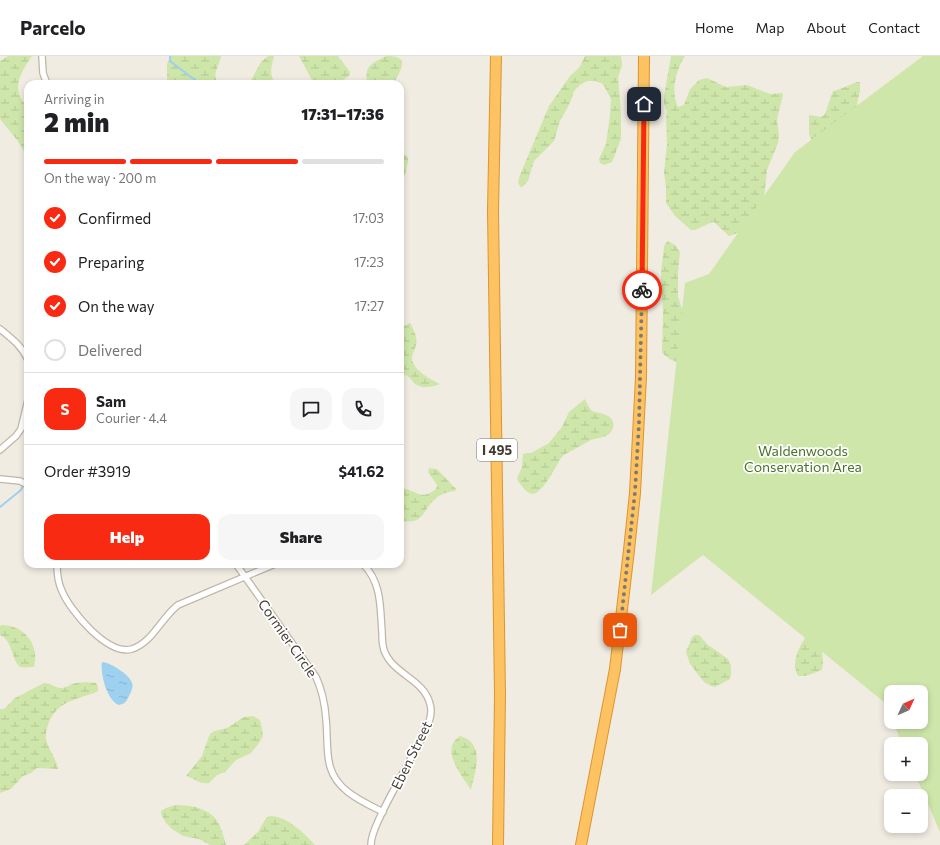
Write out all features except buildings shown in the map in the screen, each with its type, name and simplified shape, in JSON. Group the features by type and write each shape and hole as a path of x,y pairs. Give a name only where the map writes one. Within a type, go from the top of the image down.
{"highway":[{"name":"I 495","path":"496,56 493,211 500,694 498,845"},
{"path":"581,845 615,669 630,550 635,492 641,377 644,56"}],"street":[{"path":"42,56 43,73 46,80"},
{"path":"0,329 17,343 24,352"},
{"path":"0,450 16,436 21,429 24,417"},
{"path":"0,478 24,483"},
{"path":"58,568 62,591 66,600 78,617 94,633 109,644 114,647 127,650 142,644 147,640 167,615 178,605 265,568"},
{"name":"Cormier Circle","path":"238,568 316,677 321,693 326,720 326,747 328,762 333,776 349,793 382,812"},
{"name":"Eben Street","path":"366,568 375,580 379,592 384,650 395,666 425,692 431,709 431,716 424,733 382,812 373,834 371,845"}],"green space":[{"path":"8,56 32,56 21,75 18,88 19,94 24,101 24,151 0,119 0,61"},
{"path":"171,56 221,56 216,70 217,80 167,80 167,64"},
{"path":"268,56 274,56 271,70 274,80 251,80 261,62"},
{"path":"299,56 338,56 350,72 350,75 343,80 312,80"},
{"path":"386,56 394,56 399,58 402,66 396,80 367,80 368,69 376,61"},
{"path":"585,56 621,56 622,66 618,77 621,110 621,139 612,162 604,165 600,163 599,159 606,144 611,99 603,84 596,81 587,81 574,91 570,103 560,121 554,141 534,161 528,181 522,187 518,183 520,175 549,106 570,76 579,68"},
{"path":"671,56 685,56 679,68 674,87 674,94 678,107 684,105 690,89 699,80 707,78 726,87 747,85 770,94 782,93 783,95 777,119 779,135 778,143 767,170 763,207 741,232 729,236 714,222 695,230 691,230 675,216 666,203 664,173 667,144 667,112 664,104 664,96"},
{"name":"Waldenwoods Conservation Area","path":"923,56 940,56 940,832 928,804 928,789 921,789 918,781 928,781 928,737 899,737 896,729 928,729 928,685 884,685 884,702 703,555 651,595 685,283 709,274 795,152"},
{"path":"860,82 860,91 856,109 811,140 809,133 809,115 821,117 825,114 833,91"},
{"path":"404,155 408,157 408,162 404,178"},
{"path":"668,241 675,245 680,252 678,297 686,321 683,364 671,360 662,353 663,313 661,272 664,247"},
{"path":"409,323 411,324 415,334 416,345 412,357 415,366 422,374 440,384 431,387 421,387 404,374 404,326"},
{"path":"585,399 594,412 608,416 612,420 613,425 611,432 605,436 591,440 564,455 540,490 532,494 528,492 524,489 517,478 522,467 523,454 531,453 549,443 562,427 569,412"},
{"path":"429,468 437,469 457,490 438,496 418,519 408,522 404,521 404,489 422,495 430,493 436,489 437,485 428,472"},
{"path":"2,625 17,628 28,638 35,651 34,667 21,667 18,665 8,642 0,635 0,626"},
{"path":"699,635 707,644 728,659 731,666 730,679 715,687 704,682 690,664 686,652 692,637"},
{"path":"806,637 821,637 823,662 822,670 806,676 798,676 795,666 796,656"},
{"path":"44,683 62,688 76,683 96,683 98,691 66,703 51,717 46,738 58,769 37,768 31,773 23,776 11,789 0,793 0,709 4,709 15,698"},
{"path":"253,716 260,720 263,736 251,753 236,760 225,772 217,775 209,783 200,782 186,776 202,756 211,733 227,728 244,717"},
{"path":"460,736 468,740 476,751 476,766 471,790 454,763 452,755 454,742"},
{"path":"175,805 200,808 211,814 219,824 226,845 210,845 199,839 183,836 172,829 166,823 161,811"},
{"path":"270,816 289,822 315,845 244,845 258,832 266,818"}],"water":[{"path":"102,662 110,664 128,676 132,685 132,690 125,703 119,705 108,693 103,679"}],"waterway":[{"path":"170,56 170,61 195,80"},
{"path":"0,507 21,490 24,484"}],"way so far":[{"path":"620,630 630,550 635,492 641,377 642,290"}],"route":[{"path":"642,290 644,104"}]}
